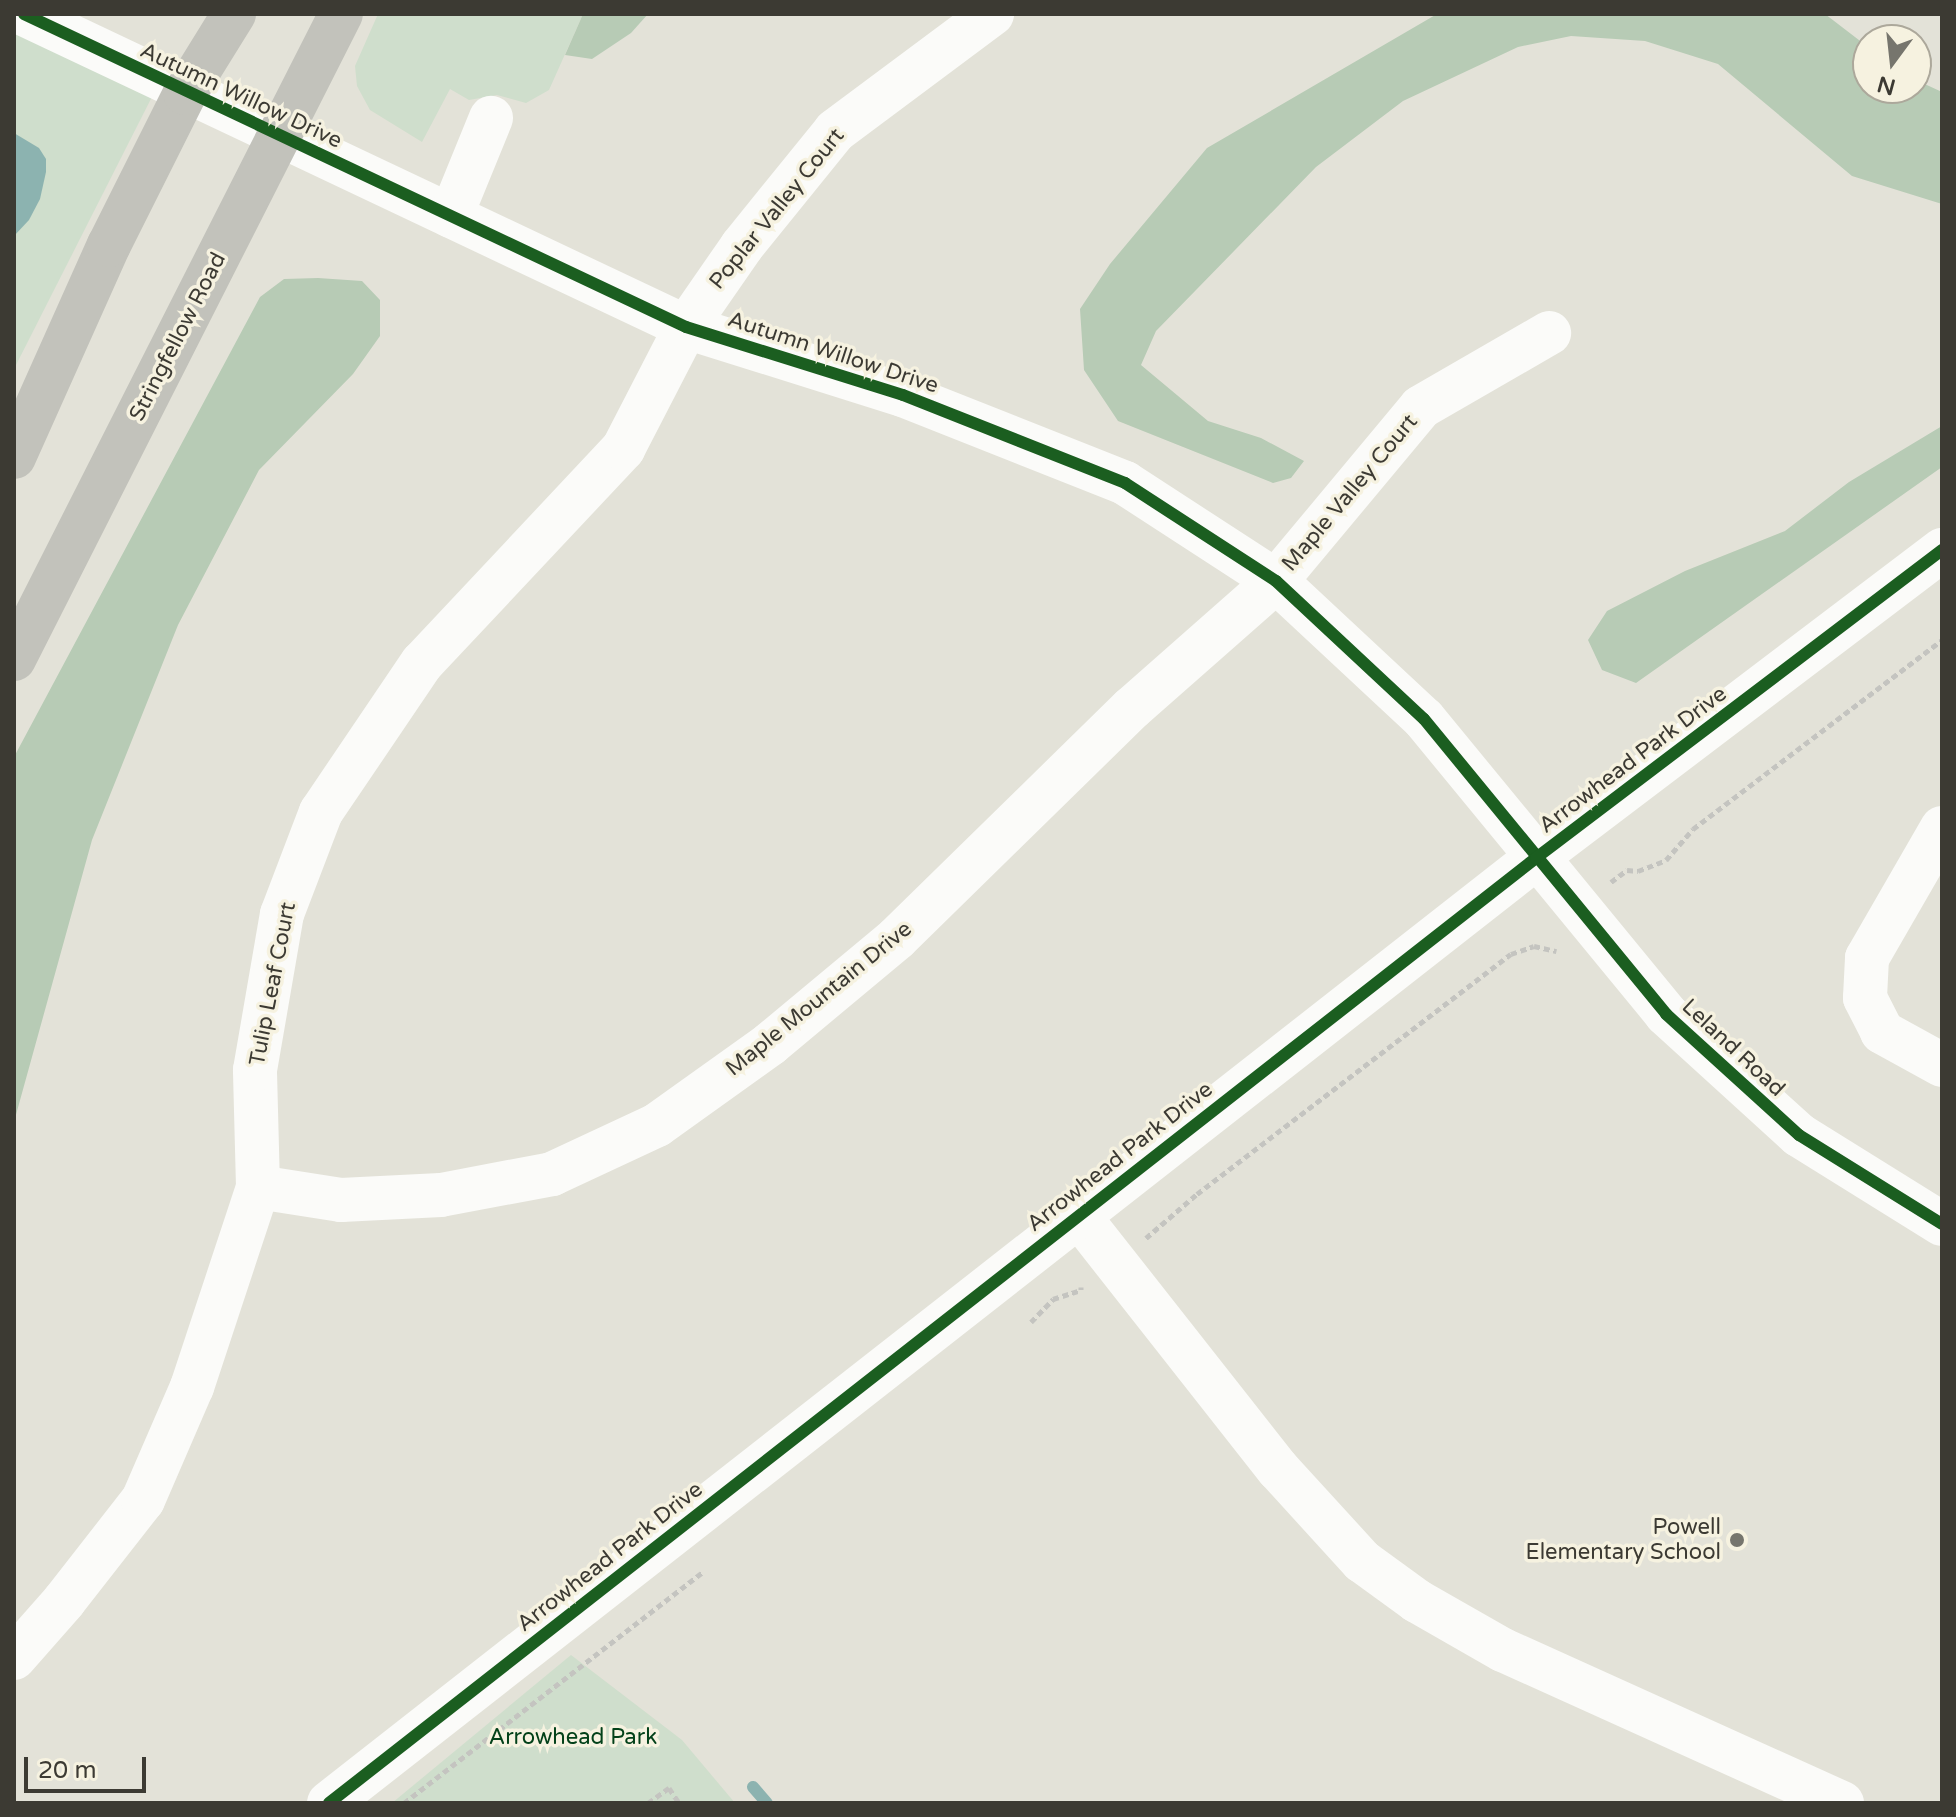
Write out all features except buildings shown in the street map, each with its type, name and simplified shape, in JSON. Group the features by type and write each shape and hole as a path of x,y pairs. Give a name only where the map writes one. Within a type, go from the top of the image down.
{"main road":[{"path":"14,457 109,245 185,93 234,14"},
{"name":"Stringfellow Road","path":"14,659 341,14"}],"street":[{"name":"Autumn Willow Drive","path":"24,14 185,93 686,327 903,395 1125,483 1276,581 1424,719 1536,858"},
{"name":"Poplar Valley Court","path":"686,327 742,246 835,131 992,14"},
{"path":"451,216 491,118"},
{"name":"Tulip Leaf Court","path":"14,1658 64,1601 143,1500 192,1387 258,1187 255,1070 282,914 321,812 422,663 623,449 686,327"},
{"name":"Maple Valley Court","path":"1276,581 1421,407 1549,333"},
{"name":"Arrowhead Park Drive","path":"329,1803 1536,858 1942,550"},
{"name":"Maple Mountain Drive","path":"258,1187 341,1200 441,1195 552,1174 657,1125 770,1044 897,938 1132,708 1276,581"},
{"path":"1942,828 1867,958 1865,998 1882,1032 1942,1065"},
{"name":"Leland Road","path":"1536,858 1666,1014 1799,1135 1942,1224"},
{"path":"1078,1215 1278,1469 1362,1561 1417,1601 1503,1650 1842,1803"}],"path":[{"path":"1031,1322 1053,1299 1081,1290 1511,954 1538,946 1541,934 1627,870 1638,871 1666,860 1693,829 1942,640"},
{"path":"404,1803 703,1572"},
{"path":"648,1803 669,1788 679,1803"}],"green space":[{"path":"14,14 160,81 14,369"},
{"path":"378,14 583,14 549,90 526,103 497,95 469,100 450,89 422,142 370,110 357,86 355,66"},
{"path":"583,14 648,14 631,33 592,59 565,55"},
{"path":"1437,14 1825,14 1852,35 1852,104 1932,104 1932,87 1942,92 1942,204 1852,176 1718,64 1645,41 1571,36 1518,47 1403,101 1316,167 1156,331 1141,365 1208,421 1261,438 1304,461 1291,478 1273,483 1118,421 1084,370 1080,309 1110,264 1207,148"},
{"path":"284,279 362,281 380,300 380,336 353,374 259,470 178,625 92,840 14,1122 14,757 260,297"},
{"path":"1942,426 1942,467 1636,683 1602,670 1588,640 1607,611 1685,571 1785,531 1849,482"},
{"name":"Arrowhead Park","path":"571,1655 682,1740 735,1803 392,1803"}],"water":[{"path":"14,133 39,148 46,159 46,172 40,199 29,220 14,236"}],"waterway":[{"path":"753,1787 767,1803"}],"cycle path":[{"path":"24,14 686,327 903,395 1125,483 1276,581 1424,719 1666,1014 1799,1135 1942,1224"},
{"path":"329,1803 1536,858 1942,550"}],"place":[{"name":"Powell Elementary School","path":"1737,1540"}]}
